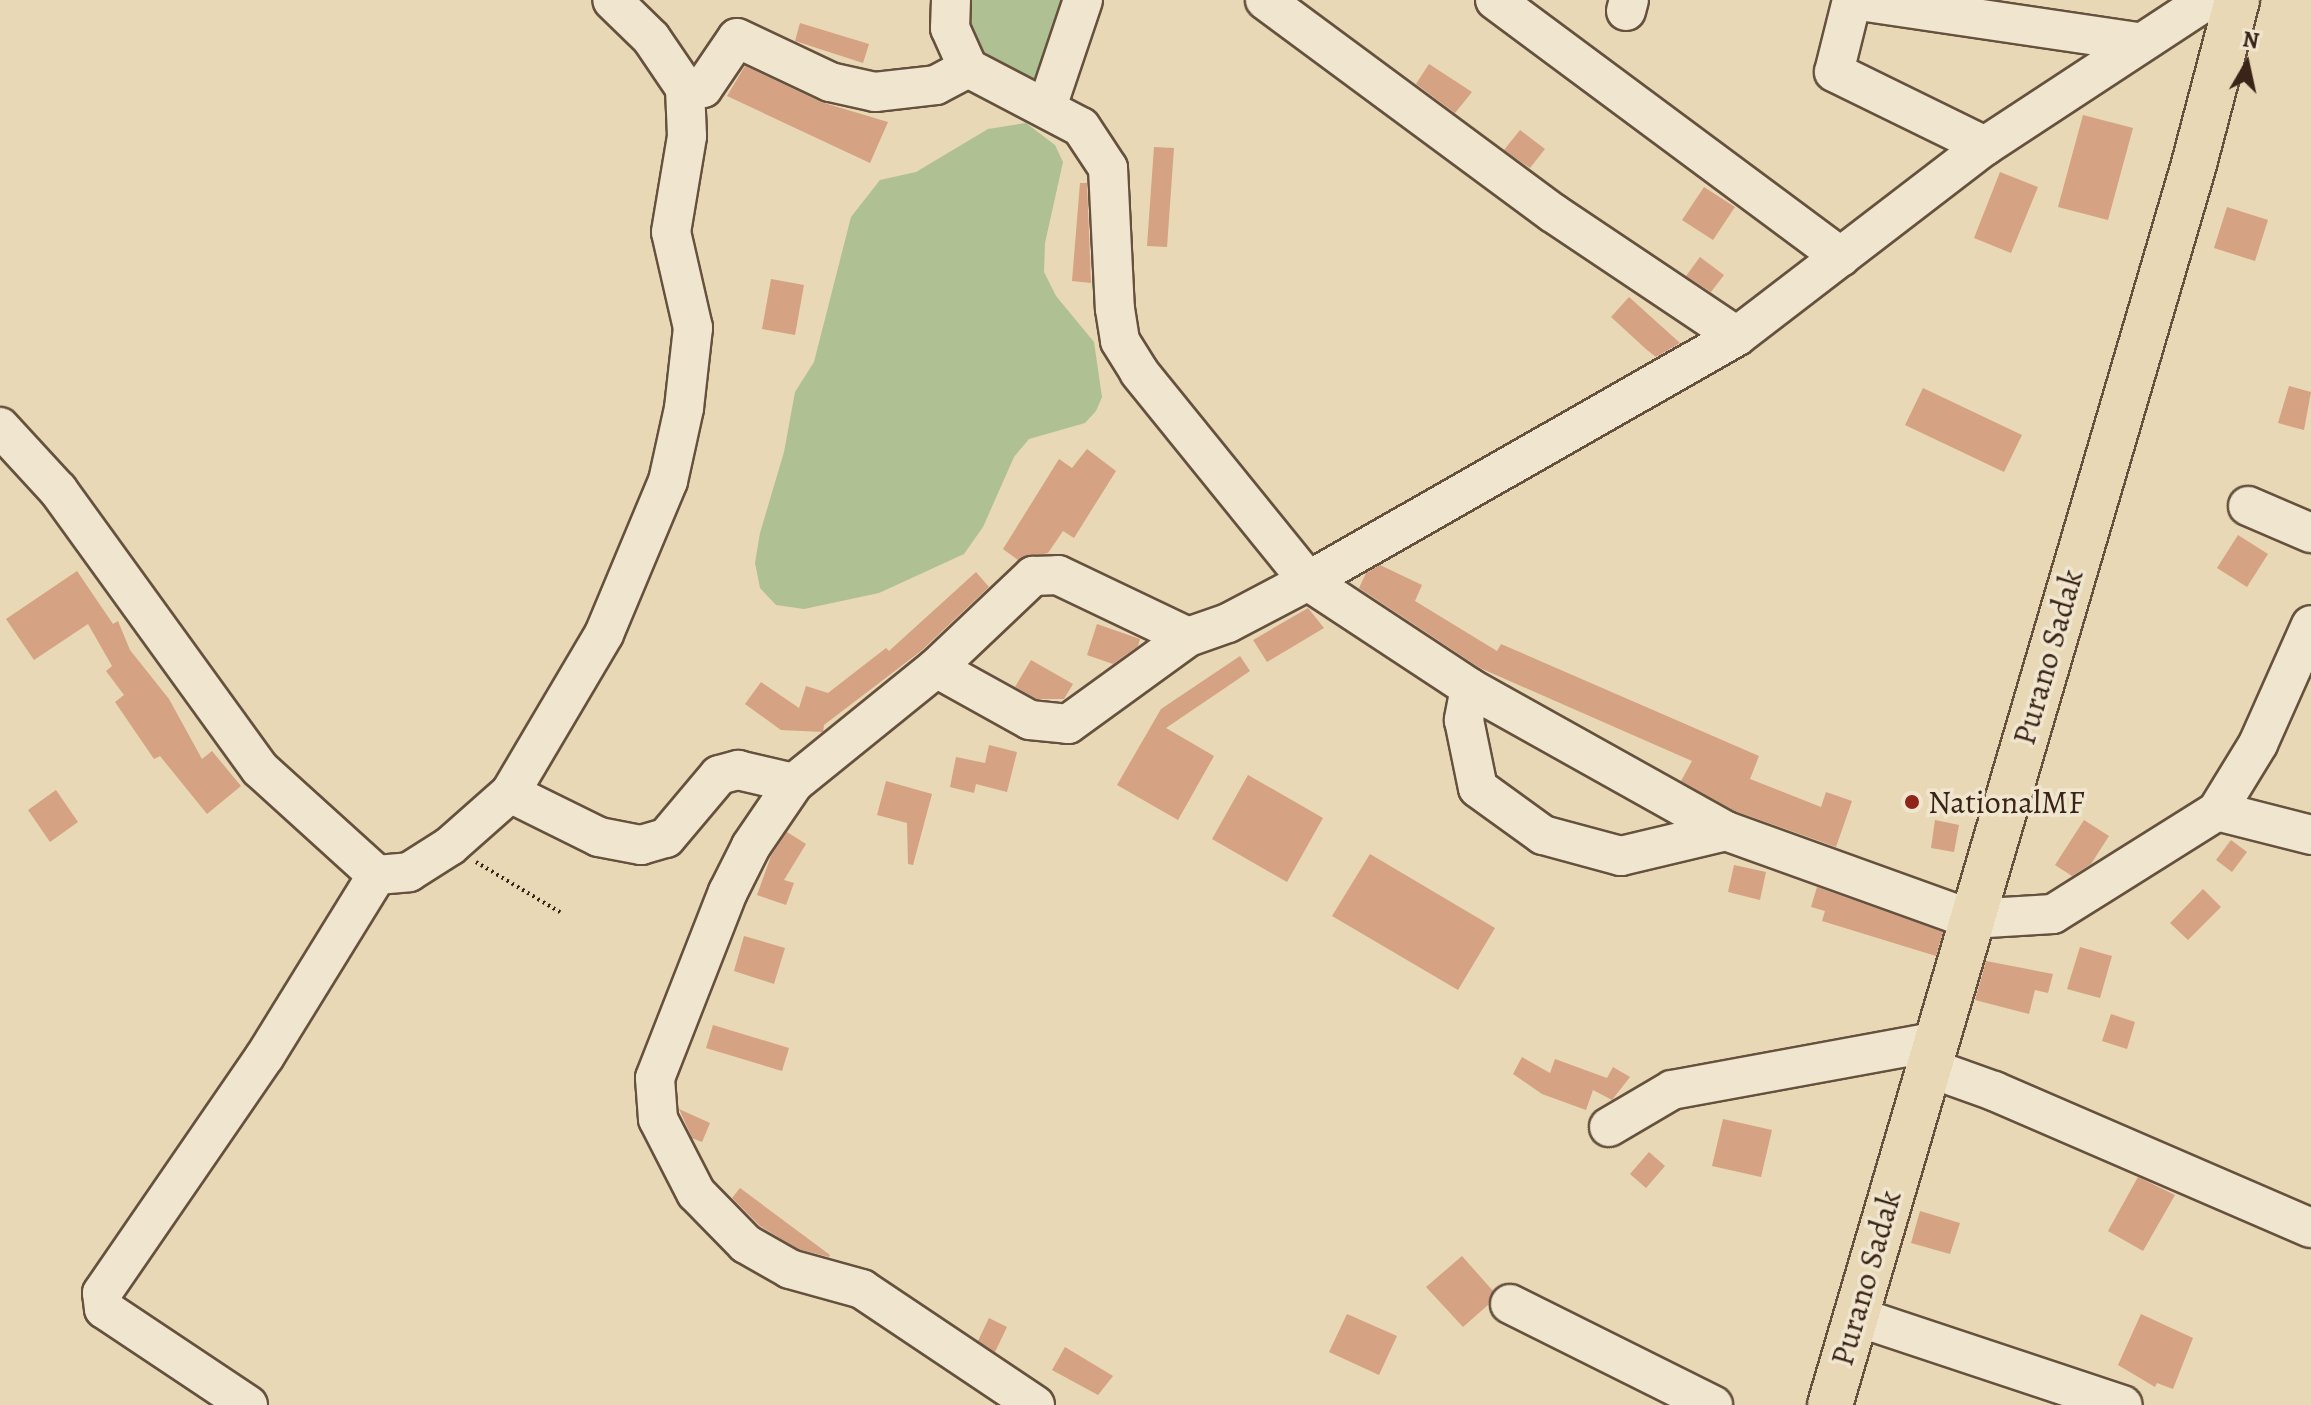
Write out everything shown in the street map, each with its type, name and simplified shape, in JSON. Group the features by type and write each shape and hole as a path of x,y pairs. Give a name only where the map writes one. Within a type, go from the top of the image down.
{"main road":[{"name":"Purano Sadak","path":"1830,1405 2194,164 2237,0"}],"street":[{"path":"0,427 58,490 260,769 377,875 409,872 450,846 510,793 604,634 668,481 693,328 671,232 687,136 685,88 651,38 612,0"},
{"path":"951,0 950,28 968,68 1081,127 1108,168 1120,341 1139,372 1308,581 1470,688 1726,831 1971,919 2053,914 2217,811 2258,744 2311,625"},
{"path":"1047,107 1083,0"},
{"path":"1265,0 1553,213 1737,336"},
{"path":"1495,0 1841,257"},
{"path":"1985,146 1834,72 1852,0 2139,42"},
{"path":"936,668 1030,720 1068,724 1188,637 1216,628 1308,581 1737,336 1985,146 2207,0"},
{"path":"685,88 703,88 737,38 830,82 875,92 936,85 968,68"},
{"path":"2248,506 2311,533"},
{"path":"1035,1405 862,1289 790,1269 746,1244 696,1193 658,1119 655,1078 728,892 751,846 794,783 936,668 1018,586 1047,573 1188,637"},
{"path":"1470,688 1464,720 1478,788 1543,835 1621,856 1726,831"},
{"path":"510,793 599,837 641,845 666,838 719,775 738,770 794,783"},
{"path":"2217,811 2311,835"},
{"path":"248,1405 104,1309 102,1293 265,1056 377,875"},
{"path":"1609,1127 1672,1090 1931,1054 2311,1228"},
{"path":"1510,1304 1713,1405"},
{"path":"1855,1316 2123,1405"}],"path":[{"path":"450,846 560,912"}],"green space":[{"path":"966,0 1075,0 1040,88 985,64 972,39"},
{"path":"1026,123 1055,145 1063,162 1045,243 1044,272 1056,296 1094,342 1102,397 1096,411 1085,423 1029,439 1014,457 983,527 964,554 879,593 804,609 776,605 760,588 755,563 760,533 784,452 795,392 814,362 851,217 880,180 916,172 988,129"}],"building":[{"path":"800,23 869,44 863,63 795,41"},
{"path":"1429,64 1472,92 1455,113 1416,84"},
{"path":"745,66 821,102 888,122 870,163 727,96"},
{"path":"2083,115 2133,128 2108,220 2058,207"},
{"path":"1520,130 1545,149 1530,168 1504,150"},
{"path":"1154,147 1174,148 1167,247 1147,246"},
{"path":"2000,172 2038,187 2011,253 1974,238"},
{"path":"1080,183 1087,183 1091,283 1072,281"},
{"path":"1704,187 1735,207 1713,240 1682,220"},
{"path":"2227,207 2268,220 2255,261 2214,248"},
{"path":"1700,257 1724,275 1711,292 1686,276"},
{"path":"771,279 804,285 795,335 762,329"},
{"path":"1629,297 1680,343 1656,357 1647,350 1611,317"},
{"path":"2289,386 2311,392 2304,430 2278,423"},
{"path":"1923,388 2022,435 2004,472 1905,425"},
{"path":"1087,449 1116,471 1074,538 1063,531 1048,553 1018,560 1003,549 1059,459 1072,468"},
{"path":"2238,535 2268,554 2247,587 2217,568"},
{"path":"1380,565 1422,585 1415,601 1497,651 1501,644 1759,756 1750,779 1821,807 1826,792 1852,801 1836,847 1735,811 1681,781 1692,761 1480,668 1359,588 1366,573"},
{"path":"77,571 113,624 118,621 130,650 169,699 202,759 212,751 241,786 207,814 160,756 154,759 115,702 124,695 106,671 112,666 88,624 34,660 6,619"},
{"path":"976,572 989,587 921,651 824,725 823,732 781,730 745,704 761,682 799,708 806,686 828,693 886,648 889,651"},
{"path":"1308,608 1324,628 1267,662 1253,640"},
{"path":"1097,624 1140,639 1138,646 1113,664 1087,655"},
{"path":"1240,656 1250,671 1166,728 1214,756 1178,820 1117,785 1161,709"},
{"path":"1031,660 1073,684 1064,699 1037,699 1015,687"},
{"path":"989,745 1017,752 1007,792 976,784 974,793 950,787 956,757 985,763"},
{"path":"1248,775 1323,818 1287,882 1212,839"},
{"path":"886,781 932,794 913,865 908,864 907,823 877,815"},
{"path":"56,790 78,822 50,842 28,810"},
{"path":"1935,820 1959,825 1954,852 1931,848"},
{"path":"2084,820 2109,836 2091,864 2072,876 2055,865"},
{"path":"787,832 806,844 784,880 794,883 786,905 757,895 771,856"},
{"path":"2231,840 2247,852 2232,872 2216,860"},
{"path":"1370,854 1495,928 1458,990 1332,916"},
{"path":"1734,865 1766,872 1760,900 1728,892"},
{"path":"1817,887 1943,932 1936,956 1822,921 1825,911 1811,907"},
{"path":"2203,889 2221,907 2188,940 2170,923"},
{"path":"744,936 785,948 774,984 734,971"},
{"path":"2080,947 2112,956 2100,998 2067,989"},
{"path":"1986,961 2053,974 2048,993 2035,990 2029,1014 1975,1000"},
{"path":"2111,1014 2135,1022 2127,1049 2102,1041"},
{"path":"713,1025 789,1048 782,1071 706,1048"},
{"path":"1522,1057 1550,1073 1555,1059 1607,1078 1613,1067 1630,1077 1612,1100 1593,1090 1586,1110 1542,1094 1513,1074"},
{"path":"679,1109 710,1123 702,1142 692,1138"},
{"path":"1723,1119 1772,1130 1761,1177 1712,1166"},
{"path":"1649,1152 1665,1166 1646,1188 1630,1174"},
{"path":"2138,1177 2175,1195 2143,1251 2108,1231"},
{"path":"740,1188 829,1257 798,1249 760,1226 732,1198"},
{"path":"1920,1211 1960,1223 1950,1254 1911,1243"},
{"path":"1462,1256 1493,1291 1488,1305 1463,1327 1426,1287"},
{"path":"1347,1314 1397,1336 1379,1375 1329,1352"},
{"path":"2141,1314 2193,1338 2173,1389 2157,1383 2155,1387 2118,1365"},
{"path":"989,1318 1007,1327 995,1352 978,1341"},
{"path":"1065,1347 1113,1376 1098,1395 1052,1370"}],"place":[{"name":"NationalMF","path":"1912,802"}]}
